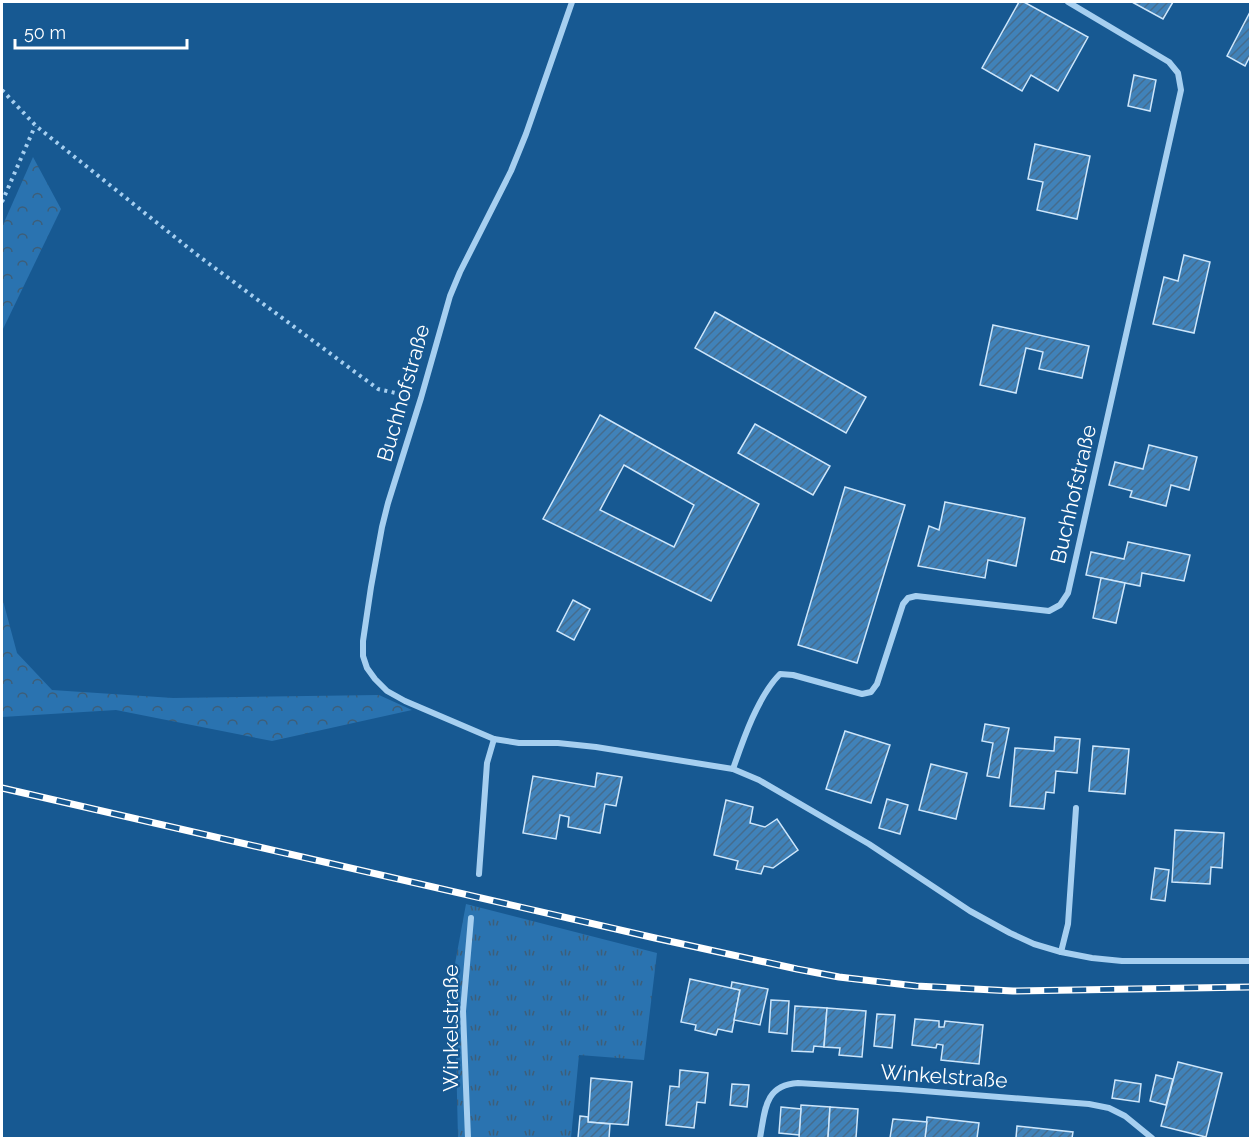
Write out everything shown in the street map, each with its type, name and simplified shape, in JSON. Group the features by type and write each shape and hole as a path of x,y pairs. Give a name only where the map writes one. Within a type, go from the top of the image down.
{"street":[{"name":"Buchhofstraße","path":"572,2 519,152 450,296 388,503 367,608 363,641 363,656 375,680 387,691 405,701 494,739 519,743 558,743 596,747 733,769 759,780 869,844 970,911 1034,944 1092,958 1122,961 1251,961"},
{"name":"Buchhofstraße","path":"733,769 755,714 770,684 780,674 793,675 862,694 871,692 878,684 903,604 908,598 916,596 1049,611 1060,605 1068,593 1181,90 1178,73 1169,62 1068,2"},
{"path":"479,874 487,763 494,739"},
{"path":"1061,952 1068,924 1076,808"},
{"name":"Winkelstraße","path":"468,1138 463,1011 471,918"},
{"name":"Winkelstraße","path":"760,1138 765,1110 776,1089 787,1084 798,1083 1089,1104 1109,1108 1125,1116 1152,1138"}],"path":[{"path":"2,90 36,126 196,254 378,389 421,398"},
{"path":"2,202 36,126"}],"green space":[{"path":"33,157 61,209 2,331 2,227"},
{"path":"2,597 17,653 52,690 173,698 379,695 412,710 272,741 116,710 2,717"},
{"path":"466,904 657,953 644,1060 579,1055 571,1138 458,1138 454,969"}],"building":[{"path":"1019,2 1024,2 1088,37 1058,91 1031,75 1022,91 982,68"},
{"path":"1132,2 1173,2 1163,19"},
{"path":"1250,12 1250,56 1245,66 1227,56"},
{"path":"1134,75 1156,80 1150,111 1128,106"},
{"path":"1035,144 1090,156 1077,219 1037,210 1043,182 1028,179"},
{"path":"1184,255 1210,262 1194,333 1153,324 1164,277 1178,281"},
{"path":"715,312 866,397 846,433 695,348"},
{"path":"993,325 1089,346 1082,378 1039,369 1043,352 1026,348 1016,393 980,385"},
{"path":"600,415 759,504 711,601 543,519","holes":["624,465 694,505 674,547 600,510"]},
{"path":"755,424 830,466 813,495 738,453"},
{"path":"1149,445 1197,457 1189,490 1171,485 1166,506 1130,497 1132,491 1109,485 1115,462 1143,469"},
{"path":"845,487 905,505 857,663 798,645"},
{"path":"945,502 1025,518 1016,566 988,560 985,578 918,566 929,526 939,530"},
{"path":"1128,542 1190,555 1184,581 1142,573 1140,586 1086,575 1091,552 1124,559"},
{"path":"1101,578 1125,583 1116,623 1093,618"},
{"path":"573,600 590,609 574,640 557,631"},
{"path":"985,724 1009,728 999,778 987,776 993,743 982,741"},
{"path":"845,731 890,745 871,803 826,789"},
{"path":"1055,737 1080,739 1077,773 1056,771 1054,793 1046,792 1044,809 1010,806 1015,748 1054,751"},
{"path":"1093,746 1129,749 1125,794 1089,791"},
{"path":"931,764 967,773 956,819 919,810"},
{"path":"597,773 622,777 616,806 605,804 600,833 568,827 569,817 560,815 556,839 523,833 533,776 595,787"},
{"path":"887,799 908,805 900,834 879,828"},
{"path":"726,800 753,807 750,823 765,827 777,819 798,850 773,868 764,866 761,874 736,869 738,861 714,855"},
{"path":"1175,830 1224,833 1222,868 1211,867 1210,884 1172,882"},
{"path":"1155,868 1169,870 1165,901 1151,899"},
{"path":"690,979 740,990 732,1032 718,1029 716,1035 695,1030 696,1025 681,1022"},
{"path":"732,982 768,989 760,1025 734,1020 740,990 731,988"},
{"path":"771,1000 789,1001 787,1034 769,1032"},
{"path":"795,1006 827,1008 824,1047 814,1046 813,1052 792,1051"},
{"path":"827,1008 866,1011 862,1057 839,1055 840,1048 824,1047"},
{"path":"877,1014 895,1015 892,1048 874,1046"},
{"path":"915,1019 939,1021 939,1027 944,1027 945,1021 983,1025 979,1064 941,1060 943,1045 937,1044 936,1048 912,1045"},
{"path":"1178,1062 1222,1073 1206,1137 1161,1126"},
{"path":"680,1070 708,1073 705,1103 697,1102 694,1128 666,1125 670,1086 679,1087"},
{"path":"1156,1075 1173,1079 1166,1105 1150,1101"},
{"path":"591,1078 632,1082 628,1125 588,1122"},
{"path":"1115,1080 1141,1084 1139,1102 1112,1098"},
{"path":"732,1084 749,1085 747,1107 730,1105"},
{"path":"801,1105 830,1107 828,1138 799,1138"},
{"path":"781,1107 801,1109 799,1135 779,1133"},
{"path":"830,1107 858,1109 856,1138 828,1138"},
{"path":"580,1116 588,1117 588,1122 610,1124 609,1138 578,1138"},
{"path":"927,1117 979,1123 977,1138 925,1138"},
{"path":"893,1119 927,1122 925,1138 890,1138"},
{"path":"1017,1126 1073,1132 1072,1138 1016,1138"}],"railway":[{"path":"2,788 655,938 839,977 916,986 1013,991 1250,987"}]}
